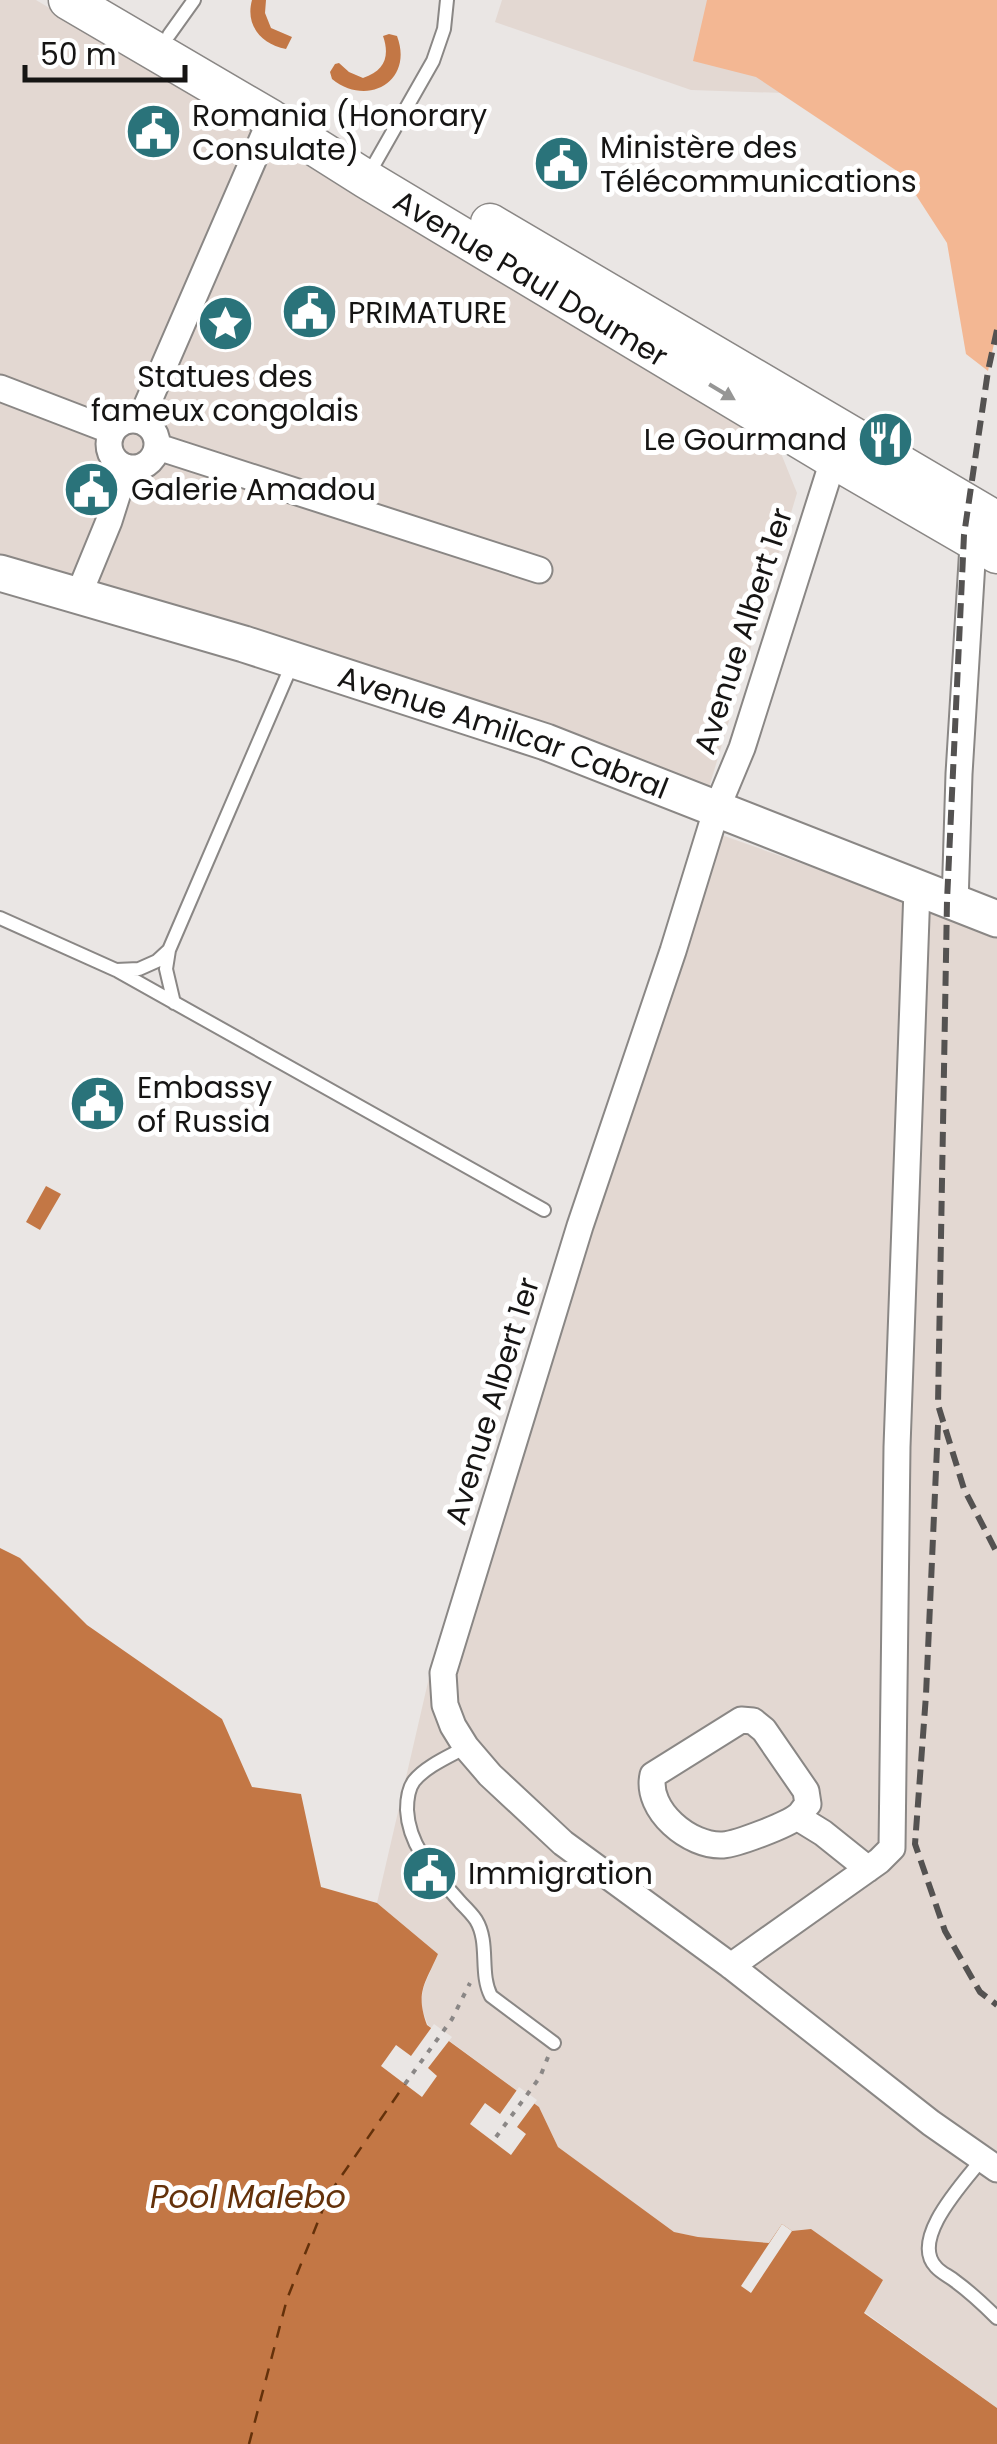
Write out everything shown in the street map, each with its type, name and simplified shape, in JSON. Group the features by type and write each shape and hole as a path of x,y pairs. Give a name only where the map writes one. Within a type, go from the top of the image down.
{"main road":[{"name":"Avenue Paul Doumer","path":"68,0 271,120 373,168"},
{"name":"Avenue Paul Doumer","path":"109,0 373,168 985,531"},
{"name":"Avenue Amilcar Cabral","path":"0,573 294,660 546,742 997,919"}],"street":[{"path":"140,421 271,120"},
{"path":"0,388 112,431"},
{"path":"140,421 153,429 158,447 155,456 140,468 126,466 114,459 109,440 118,424 140,421"},
{"name":"Avenue Albert 1er","path":"838,444 742,748 717,808 580,1226 443,1673 446,1705 466,1747 490,1775 564,1843 990,2164"},
{"path":"158,447 539,570"},
{"path":"79,594 109,522 126,466"},
{"path":"955,904 959,774 985,531"},
{"path":"731,1966 892,1848 897,1447 917,889"},
{"path":"741,1720 753,1721 764,1730 808,1797 808,1804 797,1817 738,1842 709,1844 673,1825 654,1802 650,1787 653,1775 741,1720"},
{"path":"797,1817 868,1868"}],"lane":[{"path":"169,35 194,0"},
{"path":"373,168 434,60 444,29 447,0"},
{"path":"174,1003 166,969 169,950 294,660"},
{"path":"0,918 116,970 544,1210"},
{"path":"116,970 139,970 169,950"},
{"path":"466,1747 412,1782 407,1798 412,1836 422,1857 477,1921 483,1940 487,1988 492,1996 554,2043"},
{"path":"990,2164 934,2225 928,2243 929,2256 938,2270 997,2318"}],"path":[{"path":"404,2084 452,2019 484,1956"},
{"path":"496,2137 540,2077 554,2043"}],"shaded area":[{"path":"0,0 36,0 776,441 797,493 708,791 0,564"},
{"path":"502,0 997,0 997,100 691,90 495,22"},
{"path":"707,0 997,0 997,330 988,371 966,354 947,243 903,175 756,77 693,61"},
{"path":"699,827 997,933 997,2408 769,2243 673,2232 558,2147 539,2107 428,2025 420,2004 438,1954 377,1903 434,1656"}],"water":[{"path":"252,0 266,0 265,13 271,28 292,37 286,49 269,43 257,32 251,18"},
{"path":"383,36 397,36 401,52 399,66 384,85 360,91 332,79 330,72 339,63 363,78 376,71 386,56"},
{"path":"46,1186 61,1194 40,1230 26,1222"},
{"name":"Pool Malebo","path":"0,1548 20,1558 87,1625 222,1719 252,1787 301,1794 321,1887 377,1903 438,1954 422,1996 427,2025 539,2107 558,2147 674,2232 769,2243 782,2224 792,2231 811,2229 883,2280 864,2313 997,2408 997,2444 0,2444"}],"pier":[{"path":"434,2024 452,2037 428,2068 437,2076 422,2097 381,2066 396,2045 411,2056"},
{"path":"519,2087 537,2100 517,2127 526,2134 511,2155 470,2124 485,2103 500,2114"},
{"path":"782,2224 792,2231 751,2293 741,2286"}],"ferry route":[{"path":"249,2444 287,2299 329,2194 405,2084"}],"railway":[{"path":"997,330 964,535 947,901 938,1405 964,1489 997,1553"},
{"path":"938,1425 915,1844 945,1931 980,1992 997,2005"}],"place":[{"name":"Romania (Honorary Consulate)","path":"153,132"},
{"name":"Ministère des Télécommunications","path":"561,164"},
{"name":"PRIMATURE","path":"309,312"},
{"name":"Statues des fameux congolais","path":"225,323"},
{"name":"Le Gourmand","path":"886,439"},
{"name":"Galerie Amadou","path":"92,489"},
{"name":"Embassy of Russia","path":"98,1104"},
{"name":"Immigration","path":"429,1873"}]}
